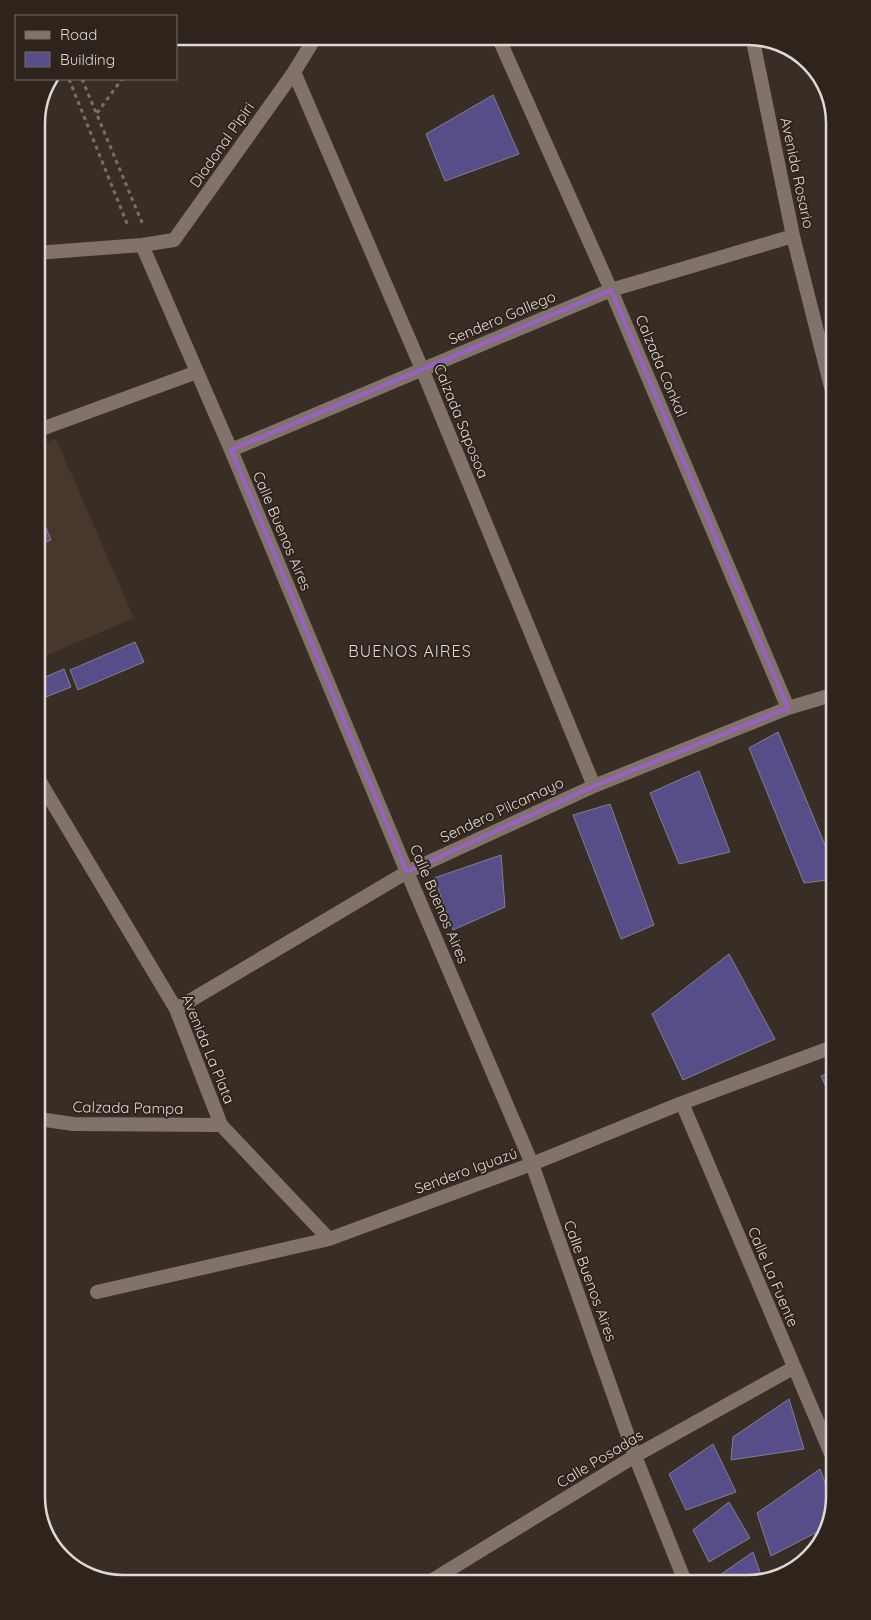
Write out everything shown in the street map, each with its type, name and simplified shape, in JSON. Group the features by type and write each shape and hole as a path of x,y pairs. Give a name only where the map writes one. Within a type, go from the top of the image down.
{"street":[{"name":"Diadonal Pipiri","path":"45,252 143,245 174,240 294,72 311,45"},
{"name":"Calzada Conkal","path":"502,45 611,290 788,708"},
{"name":"Avenida Rosario","path":"754,45 793,236 826,367"},
{"name":"Calzada Saposoa","path":"294,72 422,369 594,786"},
{"name":"Sendero Gallego","path":"231,450 611,290 793,236"},
{"name":"Calle Buenos Aires","path":"143,245 532,1164 635,1456 682,1575"},
{"path":"45,428 197,372"},
{"name":"Sendero Pilcamayo","path":"176,1009 407,872 594,786 788,708 826,697"},
{"name":"Avenida La Plata","path":"45,790 176,1009 221,1125 329,1239"},
{"name":"Sendero Iguazú","path":"97,1292 329,1239 532,1164 682,1102 826,1049"},
{"name":"Calle La Fuente","path":"682,1102 826,1442"},
{"name":"Calzada Pampa","path":"45,1120 73,1124 221,1125"},
{"name":"Calle Posadas","path":"441,1575 635,1456 794,1368"}],"path":[{"path":"69,80 143,245"},
{"path":"82,80 143,245"},
{"path":"96,114 121,80"}],"highlighted area":[{"path":"611,290 788,708 594,786 407,872 231,450"}],"shaded area":[{"path":"56,439 134,618 45,656 45,443"}],"building":[{"path":"493,95 519,154 445,181 426,134"},
{"path":"45,525 51,540 45,542"},
{"path":"135,642 144,662 78,690 70,670"},
{"path":"64,669 71,687 45,697 45,677"},
{"path":"778,732 826,847 826,880 804,883 749,748"},
{"path":"699,771 730,852 679,864 650,793"},
{"path":"610,804 654,925 621,939 573,815"},
{"path":"501,855 505,907 453,930 434,878"},
{"path":"729,954 775,1039 683,1080 652,1014"},
{"path":"826,1074 826,1087 821,1076"},
{"path":"789,1399 804,1449 731,1460 733,1437"},
{"path":"713,1444 736,1492 686,1510 669,1474"},
{"path":"820,1469 826,1485 826,1497 822,1522 818,1532 771,1556 757,1513"},
{"path":"729,1502 750,1538 709,1562 693,1530"},
{"path":"753,1552 760,1573 748,1575 720,1575"}],"district":[{"name":"BUENOS AIRES","path":"410,651"}]}
